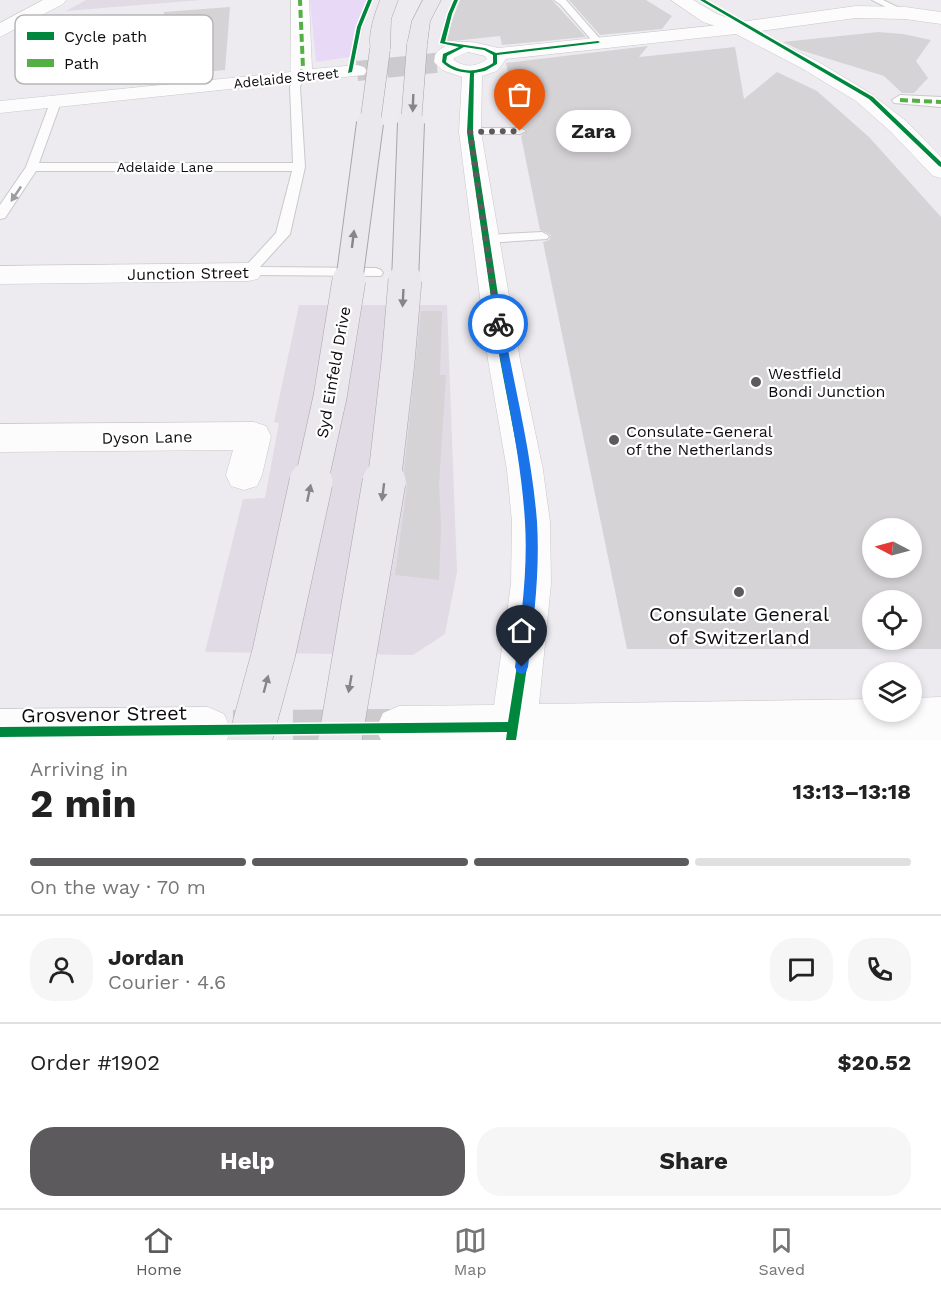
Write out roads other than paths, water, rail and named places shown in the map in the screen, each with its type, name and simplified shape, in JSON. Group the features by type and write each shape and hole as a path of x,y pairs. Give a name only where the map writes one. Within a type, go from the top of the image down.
{"main road":[{"name":"Syd Einfeld Drive","path":"250,740 274,652 330,397 345,309 368,60 389,0"},
{"path":"340,740 381,507 403,309 417,45 421,21 432,0"}],"street":[{"path":"29,15 57,0"},
{"path":"299,77 303,68 300,0"},
{"path":"680,0 710,18 739,28"},
{"path":"700,0 739,28 810,65 870,102 898,126 941,171"},
{"path":"495,54 497,59 491,67 472,71 463,71 448,66 444,62 445,55 457,48 468,46 485,48 495,54 739,28 855,12 905,13 941,18"},
{"path":"0,31 15,23"},
{"name":"Adelaide Street","path":"0,107 299,77 368,60"},
{"path":"472,71 470,132 504,360 525,470 531,522 531,584 512,733"},
{"path":"900,100 941,102"},
{"name":"Junction Street","path":"0,275 248,272"},
{"name":"Dyson Lane","path":"0,438 254,436 244,474"},
{"path":"399,729 512,733 714,732 928,727"},
{"name":"Grosvenor Street","path":"0,732 208,729"}],"lane":[{"path":"558,0 563,2 598,42"},
{"path":"876,0 905,13"},
{"path":"248,272 283,234 299,167 295,87 299,77"},
{"path":"0,215 32,167 55,102"},
{"path":"470,132 520,131"},
{"name":"Adelaide Lane","path":"32,167 299,167"},
{"path":"486,239 542,236"},
{"name":"Junction Street","path":"248,272 376,273"}],"tunnel":[{"path":"357,71 444,62"},
{"path":"233,730 399,729"}],"place":[{"name":"Zara","path":"520,131"},
{"name":"Westfield Bondi Junction","path":"756,382"},
{"name":"Consulate-General of the Netherlands","path":"614,440"},
{"name":"Consulate General of Switzerland","path":"739,592"}]}
